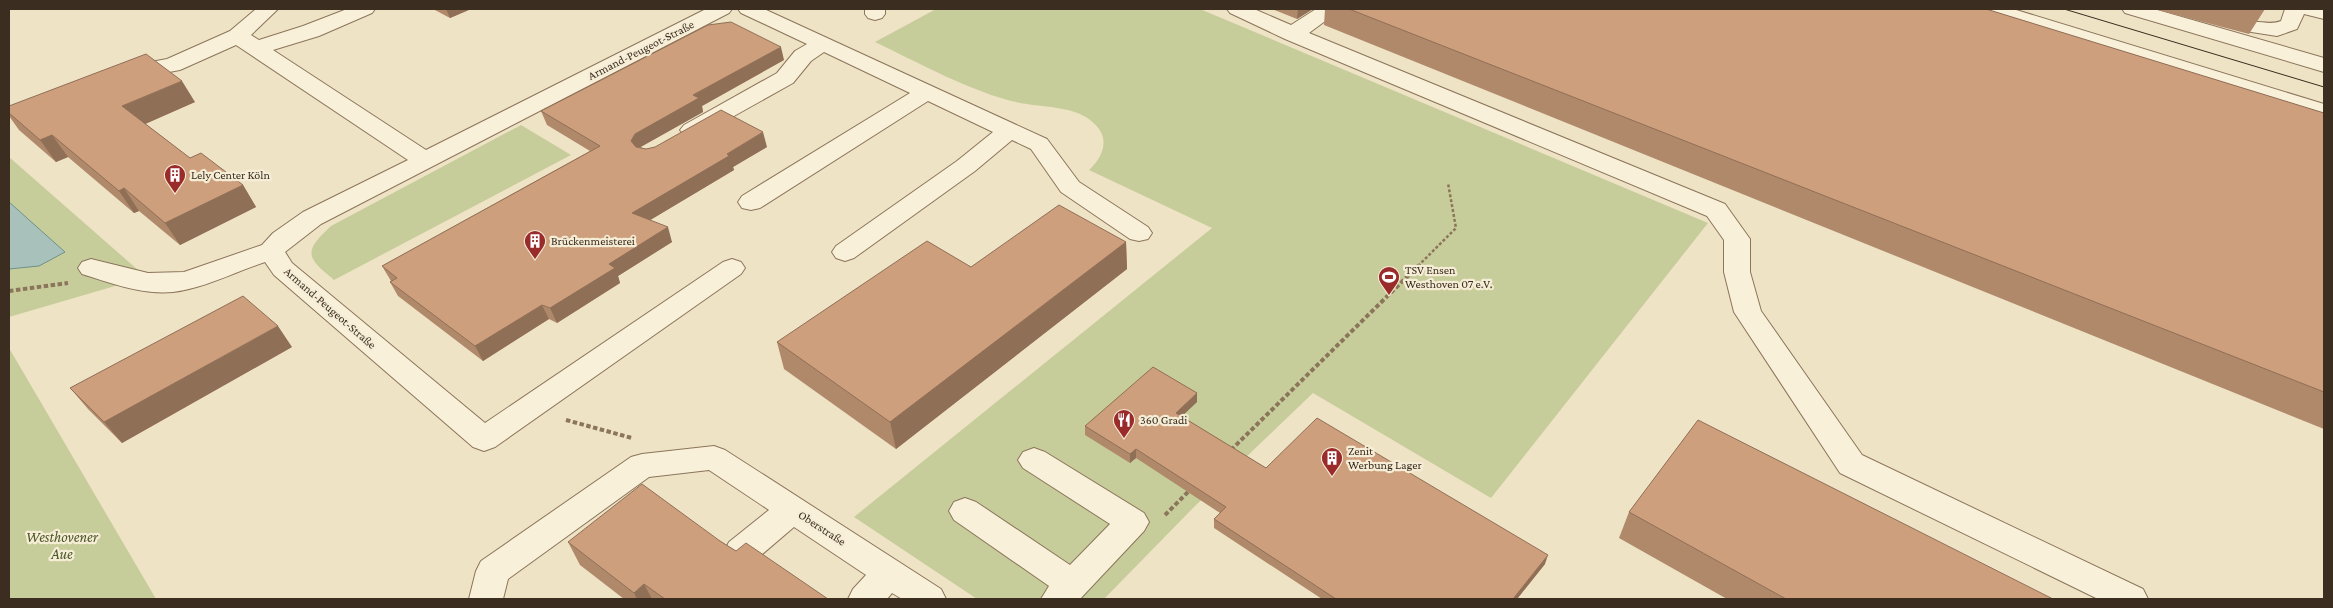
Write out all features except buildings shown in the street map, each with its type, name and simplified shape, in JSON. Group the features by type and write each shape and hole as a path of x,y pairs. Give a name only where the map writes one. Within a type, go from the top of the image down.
{"street":[{"path":"107,86 148,69 172,66 238,36 268,9"},
{"path":"257,48 310,32 365,9"},
{"name":"Armand-Peugeot-Straße","path":"722,9 312,218 282,239 271,251 283,269 484,439 732,268"},
{"path":"748,9 1039,144 1070,187 1139,233"},
{"path":"1237,9 1716,210 1737,239 1737,272 1748,312 1850,464 2131,599"},
{"path":"1293,34 1329,9"},
{"path":"1992,9 2324,111"},
{"path":"2132,9 2324,65"},
{"path":"2295,9 2290,25 2278,30 2251,30 2324,56"},
{"path":"2309,9 2324,13"},
{"path":"238,36 426,161"},
{"path":"675,140 785,78 803,56 823,44"},
{"path":"751,202 927,92"},
{"path":"844,252 966,166 1010,130"},
{"path":"91,268 122,277 157,283 182,281 244,258 271,251"},
{"name":"Oberstraße","path":"486,599 493,570 642,466 714,458 929,599"},
{"path":"965,511 1065,592 1133,522 1034,460"},
{"path":"741,552 793,509"},
{"path":"865,599 890,574"}],"path":[{"path":"1228,452 1456,228 1448,183"},
{"path":"9,291 17,290"},
{"path":"563,419 630,436 637,441"},
{"path":"1133,522 1164,516 1193,488"}],"green space":[{"name":"TSV Ensen Westhoven 07 e.V.","path":"936,9 1200,9 1708,223 1491,498 1313,393 1195,506 1104,599 977,599 854,517 1212,228 1089,170 1100,156 1103,140 1099,129 1092,121 1083,116 1062,109 1020,103 984,92 946,77 875,42"},
{"path":"521,125 571,155 334,280 313,260 312,248 331,226"},
{"path":"9,157 146,277 9,317"},
{"name":"Westhovener Aue","path":"9,348 156,599 9,599"}],"water":[{"path":"9,202 65,252 39,266 9,269"}],"tram line":[{"path":"2064,9 2324,87"}],"place":[{"name":"Lely Center Köln","path":"175,194"},
{"name":"Brückenmeisterei","path":"535,260"},
{"name":"TSV Ensen Westhoven 07 e.V.","path":"1389,296"},
{"name":"360 Gradi","path":"1124,439"},
{"name":"Zenit Werbung Lager","path":"1332,477"}]}
